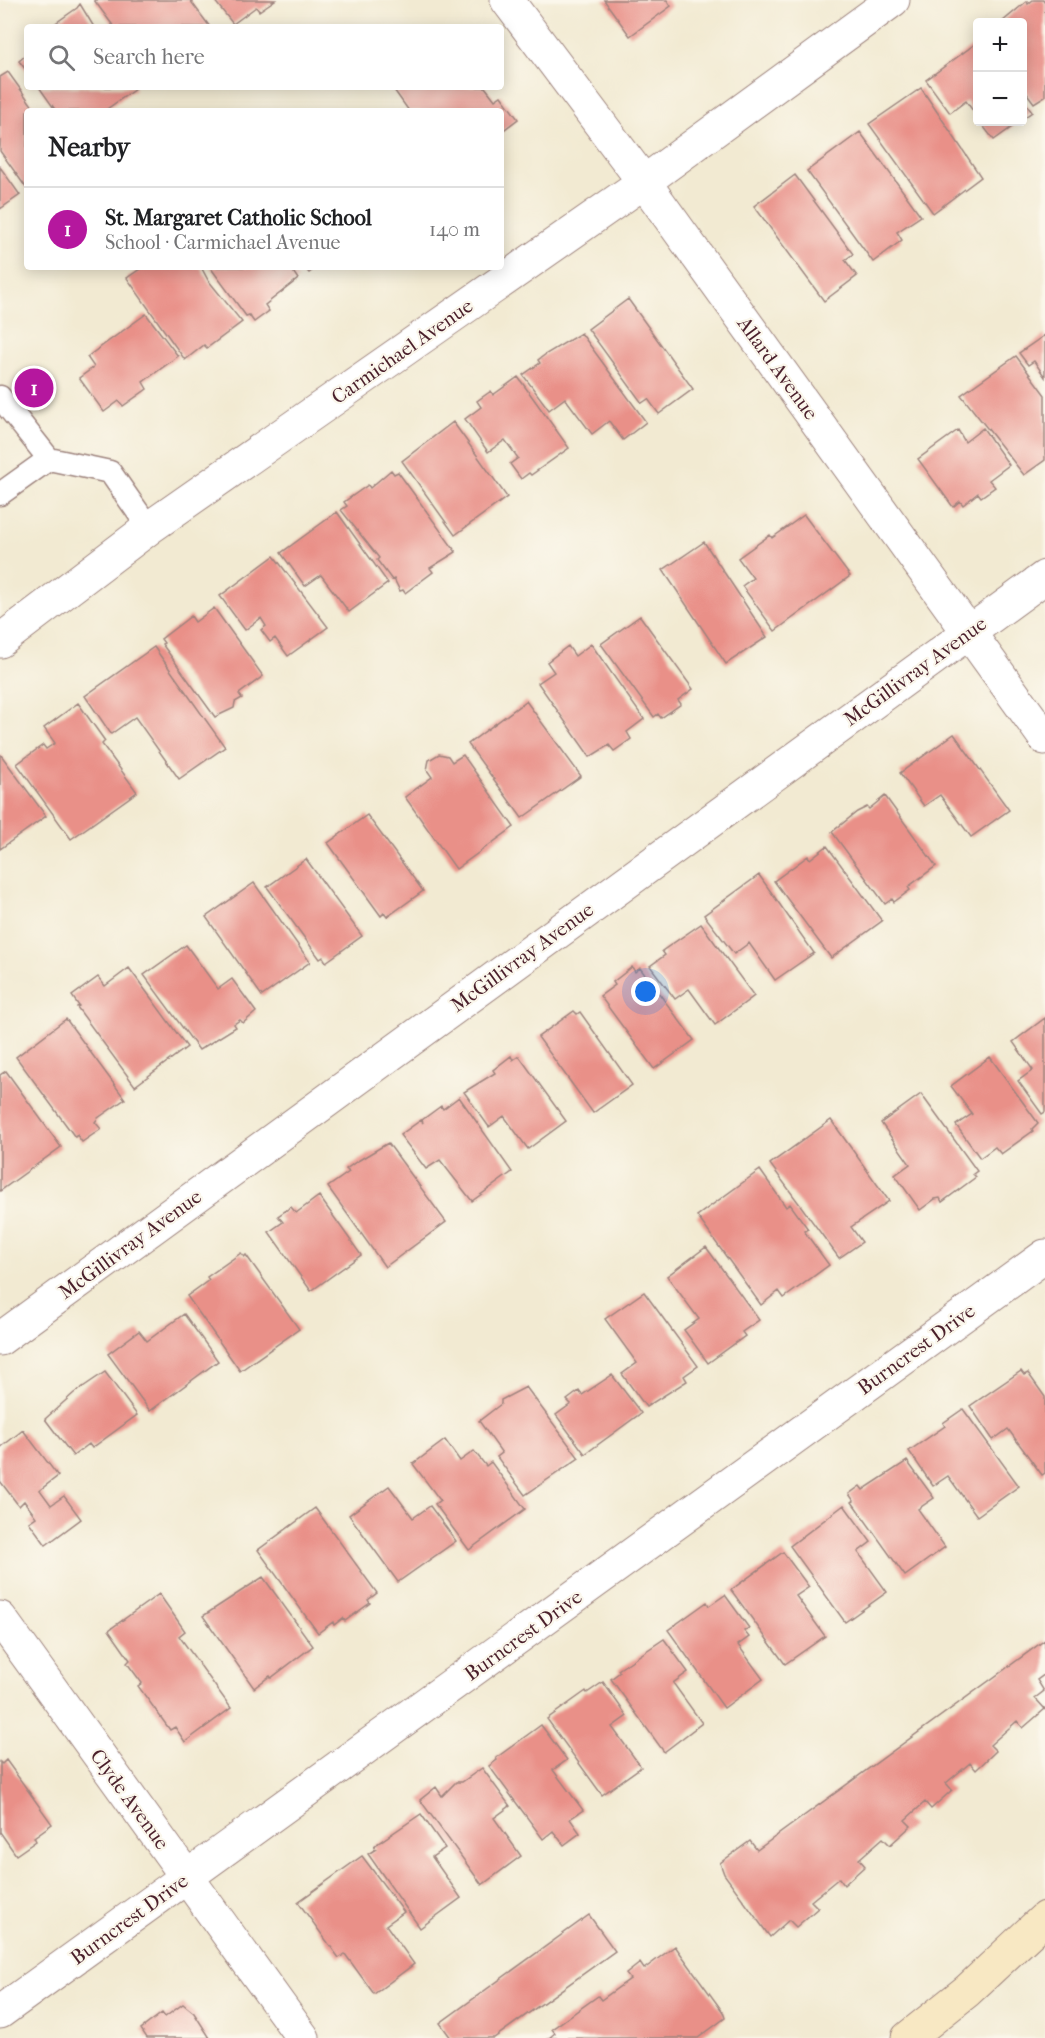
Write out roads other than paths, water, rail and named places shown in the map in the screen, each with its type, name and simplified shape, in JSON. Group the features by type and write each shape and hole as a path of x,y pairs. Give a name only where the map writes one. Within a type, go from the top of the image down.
{"main road":[{"path":"908,2038 967,1991 1045,1918"}],"street":[{"name":"Allard Avenue","path":"507,0 644,182 1045,738"},
{"name":"Carmichael Avenue","path":"0,641 149,528 644,182 893,0"},
{"name":"McGillivray Avenue","path":"0,1339 1045,577"},
{"name":"Burncrest Drive","path":"0,2012 1045,1256"},
{"name":"Clyde Avenue","path":"0,1618 303,2038"}],"lane":[{"path":"0,397 48,459 110,472 149,528"},
{"path":"0,494 48,459"}],"place":[{"name":"St. Margaret Catholic School","path":"34,388"}]}
